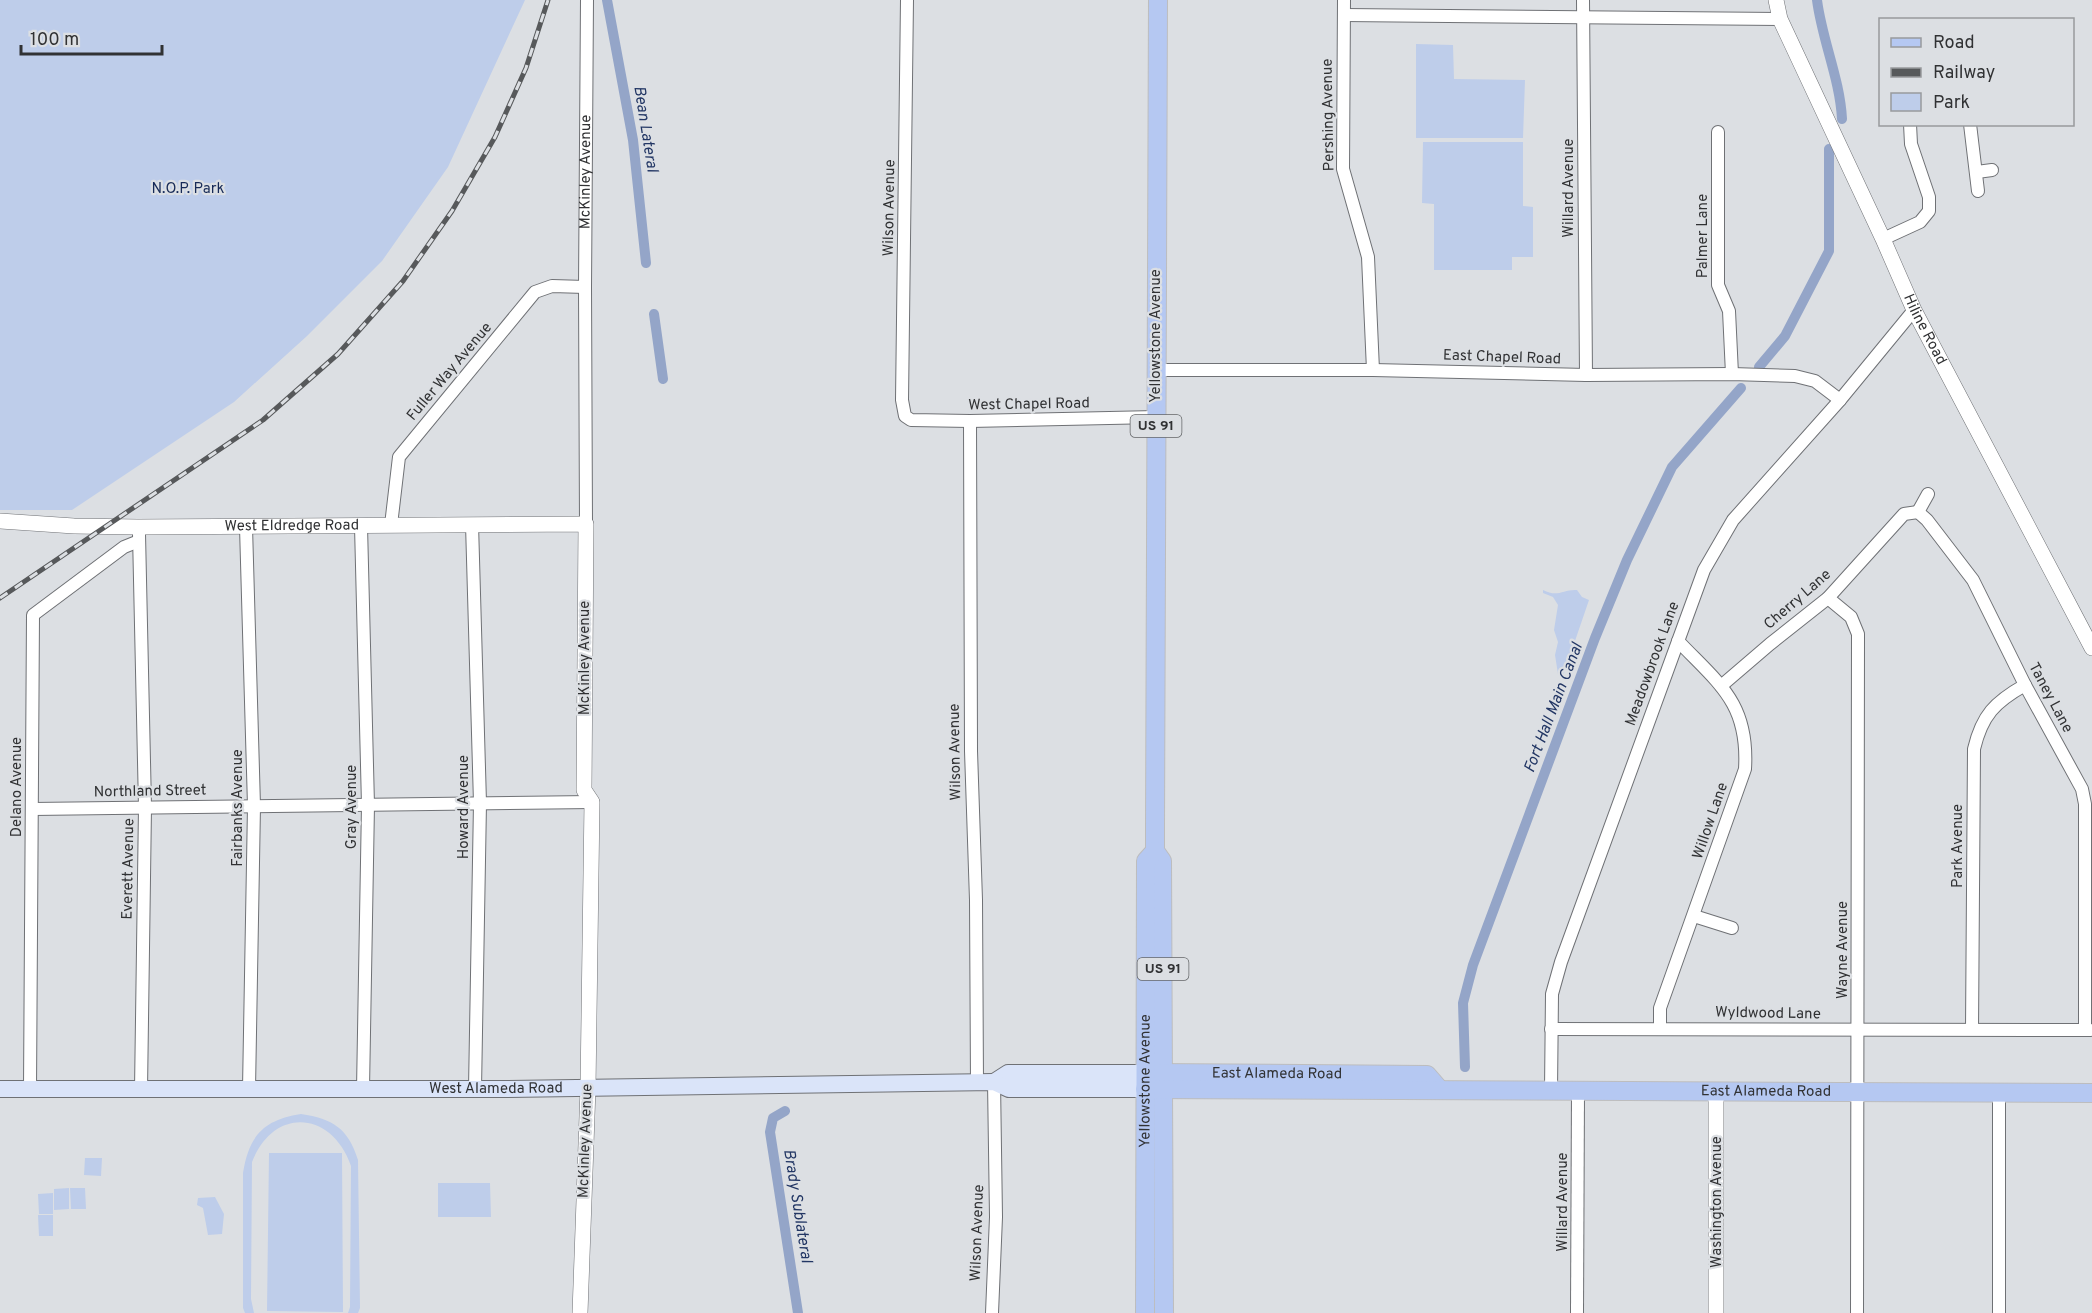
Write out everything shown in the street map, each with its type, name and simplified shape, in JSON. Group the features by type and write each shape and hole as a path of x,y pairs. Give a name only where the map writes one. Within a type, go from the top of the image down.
{"main road":[{"name":"Yellowstone Avenue","path":"1145,1313 1162,861 1155,851 1158,0"},
{"name":"West Alameda Road","path":"0,1089 475,1089 977,1083 994,1082 1008,1072 1154,1081"},
{"name":"Yellowstone Avenue","path":"1154,1081 1164,1313"},
{"name":"East Alameda Road","path":"1154,1081 1440,1090 2092,1093"}],"street":[{"name":"McKinley Avenue","path":"580,1313 588,1088 592,802 584,790 587,0"},
{"name":"Wilson Avenue","path":"905,416 902,399 907,0"},
{"name":"Pershing Avenue","path":"1344,0 1343,169 1368,257 1373,370"},
{"name":"Willard Avenue","path":"1583,0 1586,375"},
{"name":"Hiline Road","path":"1776,0 1780,19 1914,310 2092,648"},
{"path":"1344,15 1780,19"},
{"path":"1883,239 1920,222 1929,211 1929,198 1911,144 1910,126"},
{"path":"1970,126 1978,191"},
{"name":"Palmer Lane","path":"1718,132 1718,285 1729,311 1732,374"},
{"path":"1977,172 1992,171"},
{"name":"Fuller Way Avenue","path":"391,525 399,457 535,292 552,286 585,287"},
{"name":"Meadowbrook Lane","path":"1551,1091 1552,994 1561,962 1704,570 1733,520 1840,400 1914,310"},
{"name":"East Chapel Road","path":"1156,370 1373,370 1586,375 1795,376 1815,381 1840,400"},
{"name":"West Chapel Road","path":"905,416 911,420 920,421 970,422 1156,417"},
{"name":"Wilson Avenue","path":"970,422 970,751 976,900 977,1083"},
{"path":"1918,512 1928,494"},
{"name":"Cherry Lane","path":"1721,686 1828,598 1904,514 1918,512"},
{"name":"Taney Lane","path":"1918,512 1927,520 1972,580 2025,685 2082,789 2085,804 2088,1030"},
{"name":"West Eldredge Road","path":"0,521 74,526 139,534 246,527 586,524"},
{"name":"Howard Avenue","path":"472,524 480,803 475,1089"},
{"name":"Gray Avenue","path":"361,526 368,805 363,1089"},
{"name":"Fairbanks Avenue","path":"246,527 254,806 249,1089"},
{"name":"Everett Avenue","path":"139,534 145,807 141,1089"},
{"name":"Delano Avenue","path":"30,1089 33,615 139,534"},
{"name":"Wayne Avenue","path":"1828,598 1851,617 1858,634 1857,1313"},
{"name":"Willow Lane","path":"1660,1028 1660,1008 1745,769 1747,746 1741,720 1731,700 1721,686 1678,641"},
{"name":"Park Avenue","path":"1972,1029 1974,749 1978,729 1990,710 2005,696 2025,685"},
{"name":"Northland Street","path":"32,809 592,802"},
{"path":"1694,916 1732,928"},
{"name":"Wyldwood Lane","path":"1551,1029 2088,1030"},
{"name":"Wilson Avenue","path":"992,1313 996,1217 994,1082"},
{"name":"Willard Avenue","path":"1577,1313 1578,1091"},
{"name":"Washington Avenue","path":"1716,1092 1716,1313"},
{"path":"1999,1093 1999,1313"}],"green space":[{"name":"N.O.P. Park","path":"0,0 525,0 448,167 382,261 307,336 234,402 72,510 0,510"},
{"path":"1416,44 1453,45 1454,79 1525,80 1523,138 1416,138"},
{"path":"1423,142 1523,142 1523,206 1533,207 1533,257 1512,257 1512,270 1434,270 1434,204 1422,203"},
{"path":"1543,590 1557,593 1577,590 1582,597 1589,600 1563,676 1558,674 1555,655 1558,642 1554,630 1558,605 1553,597 1543,593"},
{"path":"301,1114 322,1119 338,1127 349,1140 358,1160 360,1308 358,1313 348,1313 350,1307 351,1166 342,1148 331,1134 317,1126 303,1122 288,1124 274,1131 262,1144 252,1162 251,1299 254,1313 245,1313 243,1308 243,1173 249,1149 260,1132 268,1126"},
{"path":"269,1153 342,1153 343,1312 267,1311"},
{"path":"85,1158 102,1158 101,1176 84,1175"},
{"path":"438,1183 490,1183 491,1217 438,1217"},
{"path":"69,1188 69,1209 54,1210 54,1189"},
{"path":"70,1188 85,1188 86,1209 71,1209"},
{"path":"53,1193 53,1214 39,1214 38,1194"},
{"path":"215,1197 224,1214 222,1234 208,1235 203,1208 197,1205 198,1198"},
{"path":"38,1215 53,1215 53,1236 39,1236"}],"waterway":[{"name":"Bean Lateral","path":"607,0 633,140 646,263"},
{"name":"Fort Hall Main Canal","path":"1817,0 1838,89 1842,119"},
{"name":"Fort Hall Main Canal","path":"1759,367 1785,336 1829,251 1829,149"},
{"name":"Bean Lateral","path":"654,314 663,379"},
{"name":"Fort Hall Main Canal","path":"1465,1067 1463,1003 1473,965 1595,638 1627,560 1672,467 1741,388"},
{"name":"Brady Sublateral","path":"785,1111 773,1118 770,1132 798,1313"}],"railway":[{"path":"0,598 263,420 338,354 403,281 452,211 495,137 526,68 548,0"}]}
